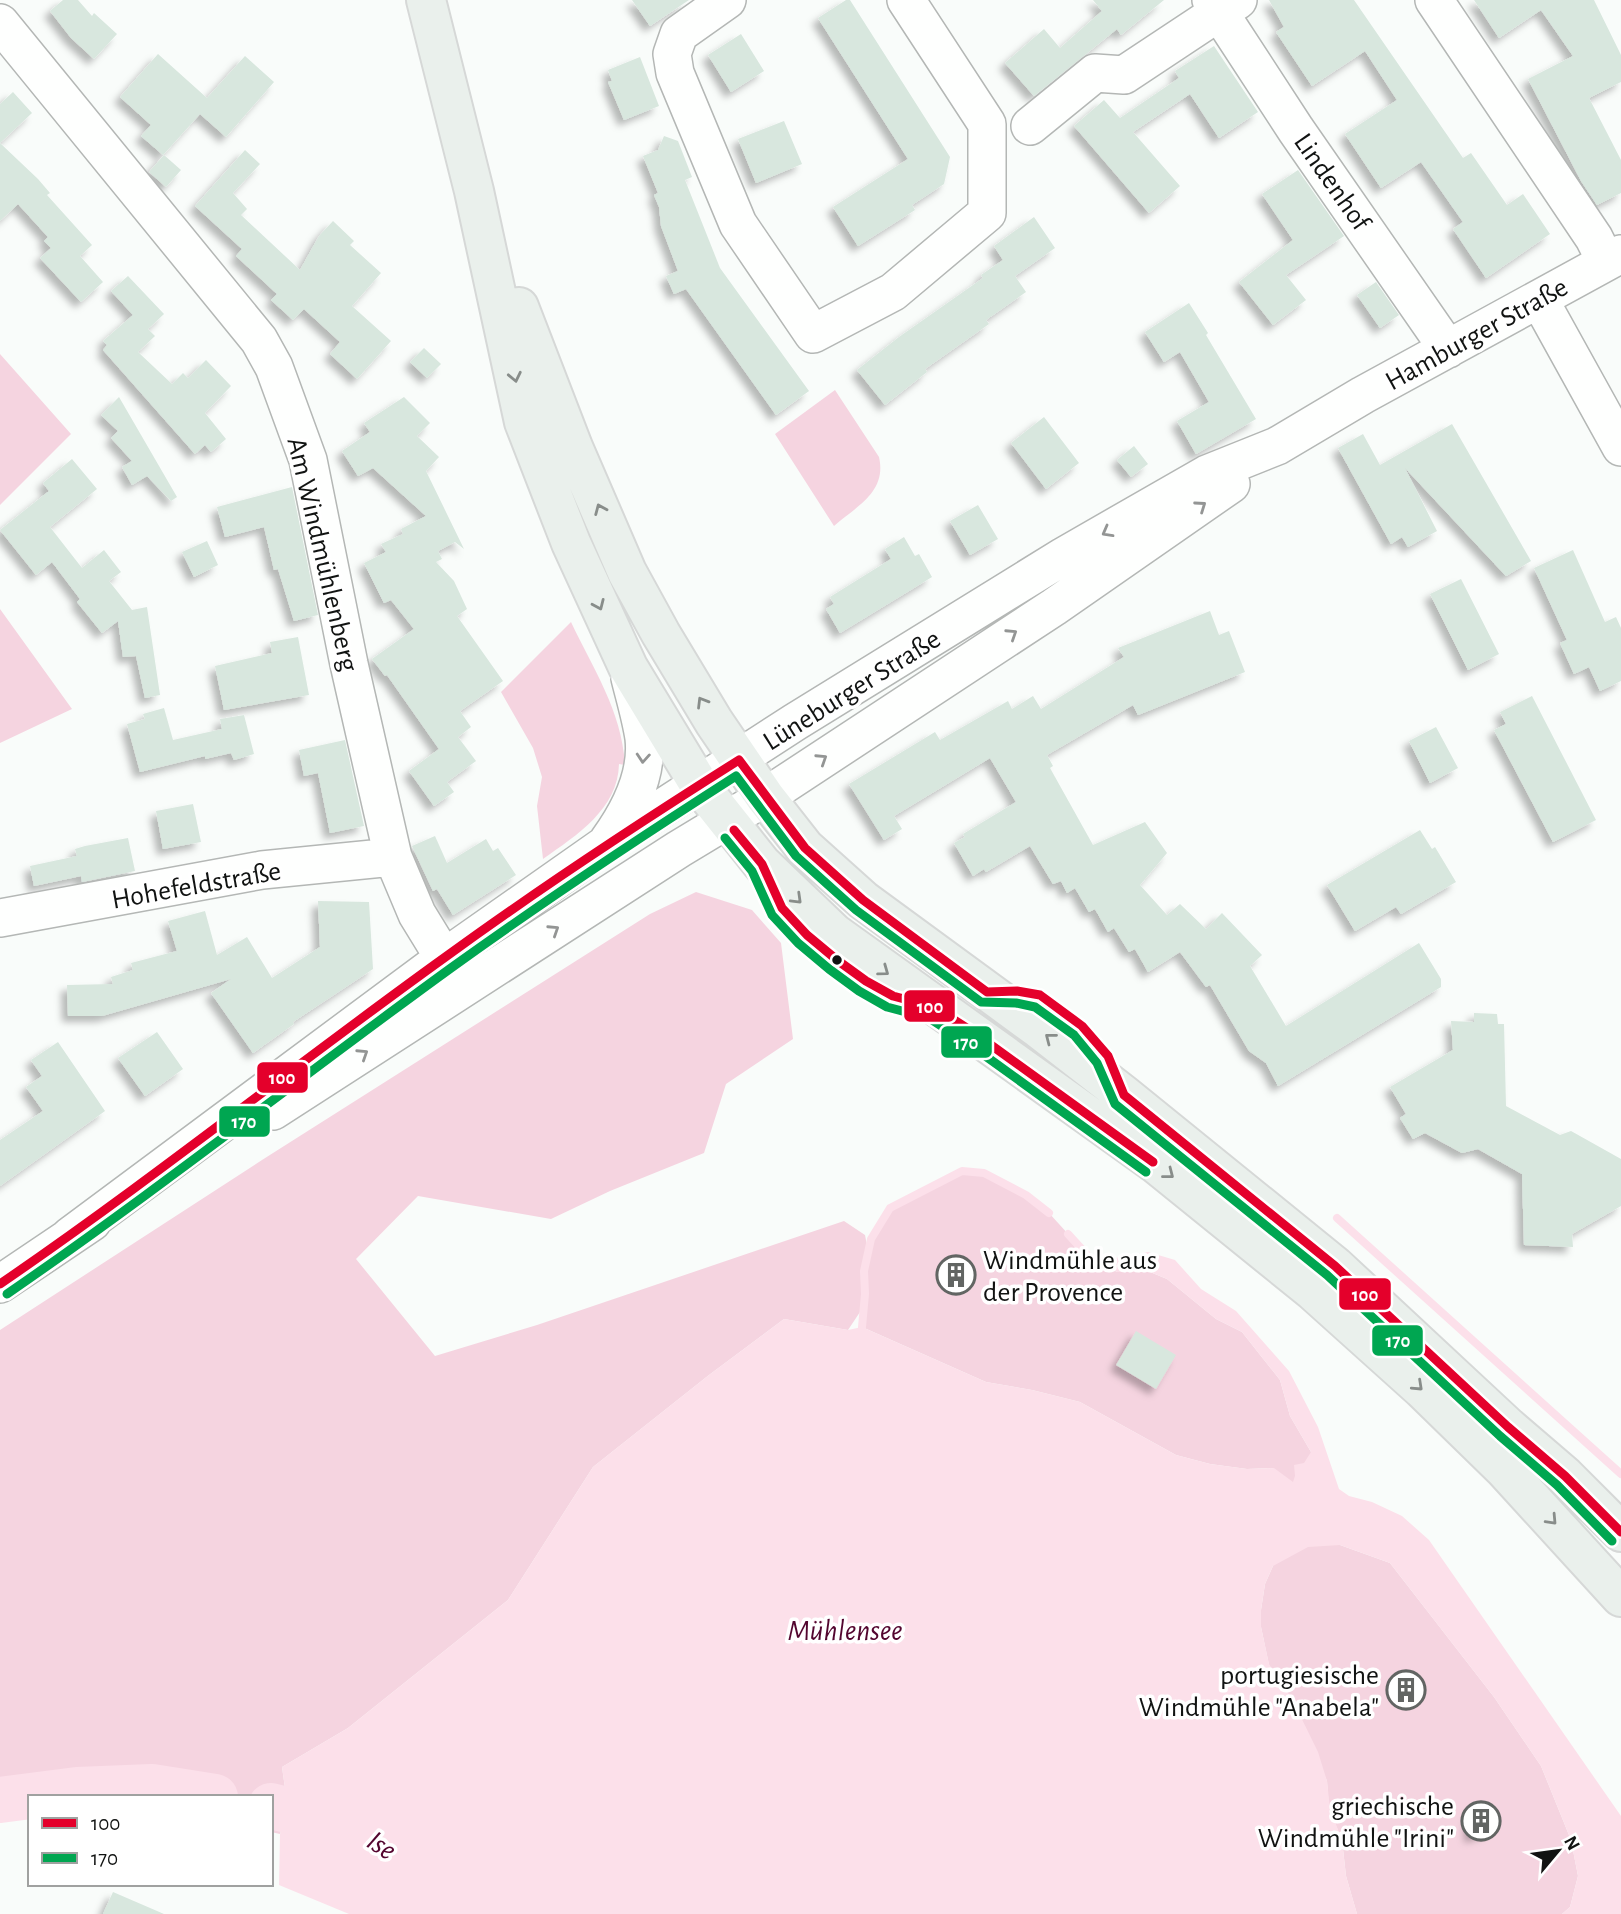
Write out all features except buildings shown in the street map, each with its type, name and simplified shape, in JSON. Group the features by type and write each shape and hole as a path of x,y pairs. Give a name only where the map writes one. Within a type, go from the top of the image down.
{"main road":[{"path":"426,0 474,191 524,422 571,543 628,667 700,786 762,864 834,933 1156,1164 1313,1292 1422,1389 1505,1470 1621,1597"},
{"path":"474,191 573,447 627,572 661,634 739,760 805,848 863,900 1039,1029 1335,1266 1489,1410 1565,1476 1621,1532"}],"street":[{"path":"727,0 679,34 672,54 675,73 738,224 813,334 893,292 987,213 987,124 906,0"},
{"path":"1434,0 1594,238 1614,258"},
{"name":"Lindenhof","path":"1030,126 1095,73 1124,75 1223,4 1296,130 1448,349"},
{"name":"Am Windmühlenberg","path":"4,35 259,340 274,367 308,460 349,664 393,857 417,914 444,958"},
{"name":"Hamburger Straße","path":"1331,413 1614,258"},
{"path":"1539,299 1621,447"},
{"name":"Lüneburger Straße","path":"70,1236 306,1091 765,797 1146,545 1220,492 1277,446 1331,413"},
{"name":"Lüneburger Straße","path":"0,1284 70,1236 444,958 606,845 1064,556 1207,474 1277,446"},
{"path":"606,845 628,810 642,771 644,740 628,667"},
{"name":"Hohefeldstraße","path":"0,918 262,870 393,857"}],"shaded area":[{"path":"0,354 71,434 0,505"},
{"path":"835,390 879,457 880,469 879,480 868,497 834,526 775,434"},
{"path":"0,609 72,709 0,743"},
{"path":"571,622 612,708 623,745 625,765 619,764 617,780 603,808 582,830 543,859 537,806 542,777 533,748 501,692"},
{"path":"696,892 752,910 781,943 793,1039 726,1084 704,1153 610,1191 551,1219 418,1196 356,1259 435,1356 537,1325 844,1221 865,1235 868,1251 871,1239 890,1208 962,1171 984,1173 1026,1195 1049,1213 1089,1257 1117,1272 1150,1272 1167,1279 1216,1319 1242,1332 1280,1380 1290,1416 1311,1452 1340,1545 1390,1563 1494,1697 1541,1766 1571,1840 1578,1876 1570,1907 1562,1914 1357,1914 1346,1876 1342,1840 1329,1809 1327,1781 1293,1701 1269,1665 1261,1627 1265,1584 1273,1566 1274,1468 1247,1469 1210,1464 1176,1455 1080,1402 986,1382 862,1327 862,1309 848,1330 784,1319 593,1467 508,1600 348,1728 282,1767 288,1809 280,1834 273,1832 273,1795 28,1795 28,1817 0,1822 0,1330 650,914"}],"water":[{"name":"Mühlensee","path":"1148,1252 1175,1260 1201,1289 1236,1311 1289,1371 1318,1427 1339,1489 1349,1496 1372,1502 1402,1516 1429,1540 1621,1816 1621,1914 1562,1914 1570,1907 1578,1876 1571,1840 1541,1766 1494,1697 1390,1563 1340,1545 1308,1547 1273,1566 1265,1584 1261,1627 1269,1664 1293,1701 1318,1752 1327,1781 1330,1809 1342,1840 1346,1876 1357,1914 349,1914 279,1885 280,1834 288,1809 282,1767 348,1728 508,1600 593,1467 784,1319 848,1330 862,1327 986,1382 1080,1402 1176,1455 1210,1464 1247,1469 1274,1468 1293,1482 1294,1465 1304,1463 1311,1452 1290,1416 1280,1380 1242,1332 1216,1319 1167,1279 1150,1272 1117,1272 1089,1257 1115,1258"}],"waterway":[{"path":"862,1327 864,1271 871,1239 890,1208 962,1171 984,1173 1026,1195 1049,1213"},
{"path":"1337,1218 1621,1474"},
{"path":"1068,1234 1089,1257"},
{"name":"Ise","path":"38,1795 77,1790 152,1787 202,1795"},
{"name":"Ise","path":"0,1800 28,1796"},
{"name":"Ise","path":"273,1806 347,1825"}],"transit line":[{"name":"100","path":"0,1284 113,1204 480,932 590,856 739,760 805,848 863,900 987,992 1017,991 1040,995 1082,1026 1108,1056 1124,1095 1335,1266 1508,1427 1565,1476 1621,1532"},
{"name":"170","path":"7,1294 486,943 736,776 796,856 856,910 981,1002 1016,1003 1035,1007 1074,1035 1097,1063 1115,1104 1327,1275 1500,1436 1557,1485 1612,1541"},
{"name":"100","path":"734,830 762,864 782,908 807,935 837,960 893,996 934,1007 973,1032 1153,1162"},
{"name":"170","path":"725,838 752,871 772,915 798,943 829,969 887,1007 929,1018 1146,1172"}],"place":[{"name":"Windmühle aus der Provence","path":"956,1275"},
{"name":"portugiesische Windmühle \"Anabela\"","path":"1406,1690"},
{"name":"griechische Windmühle \"Irini\"","path":"1481,1821"}]}
